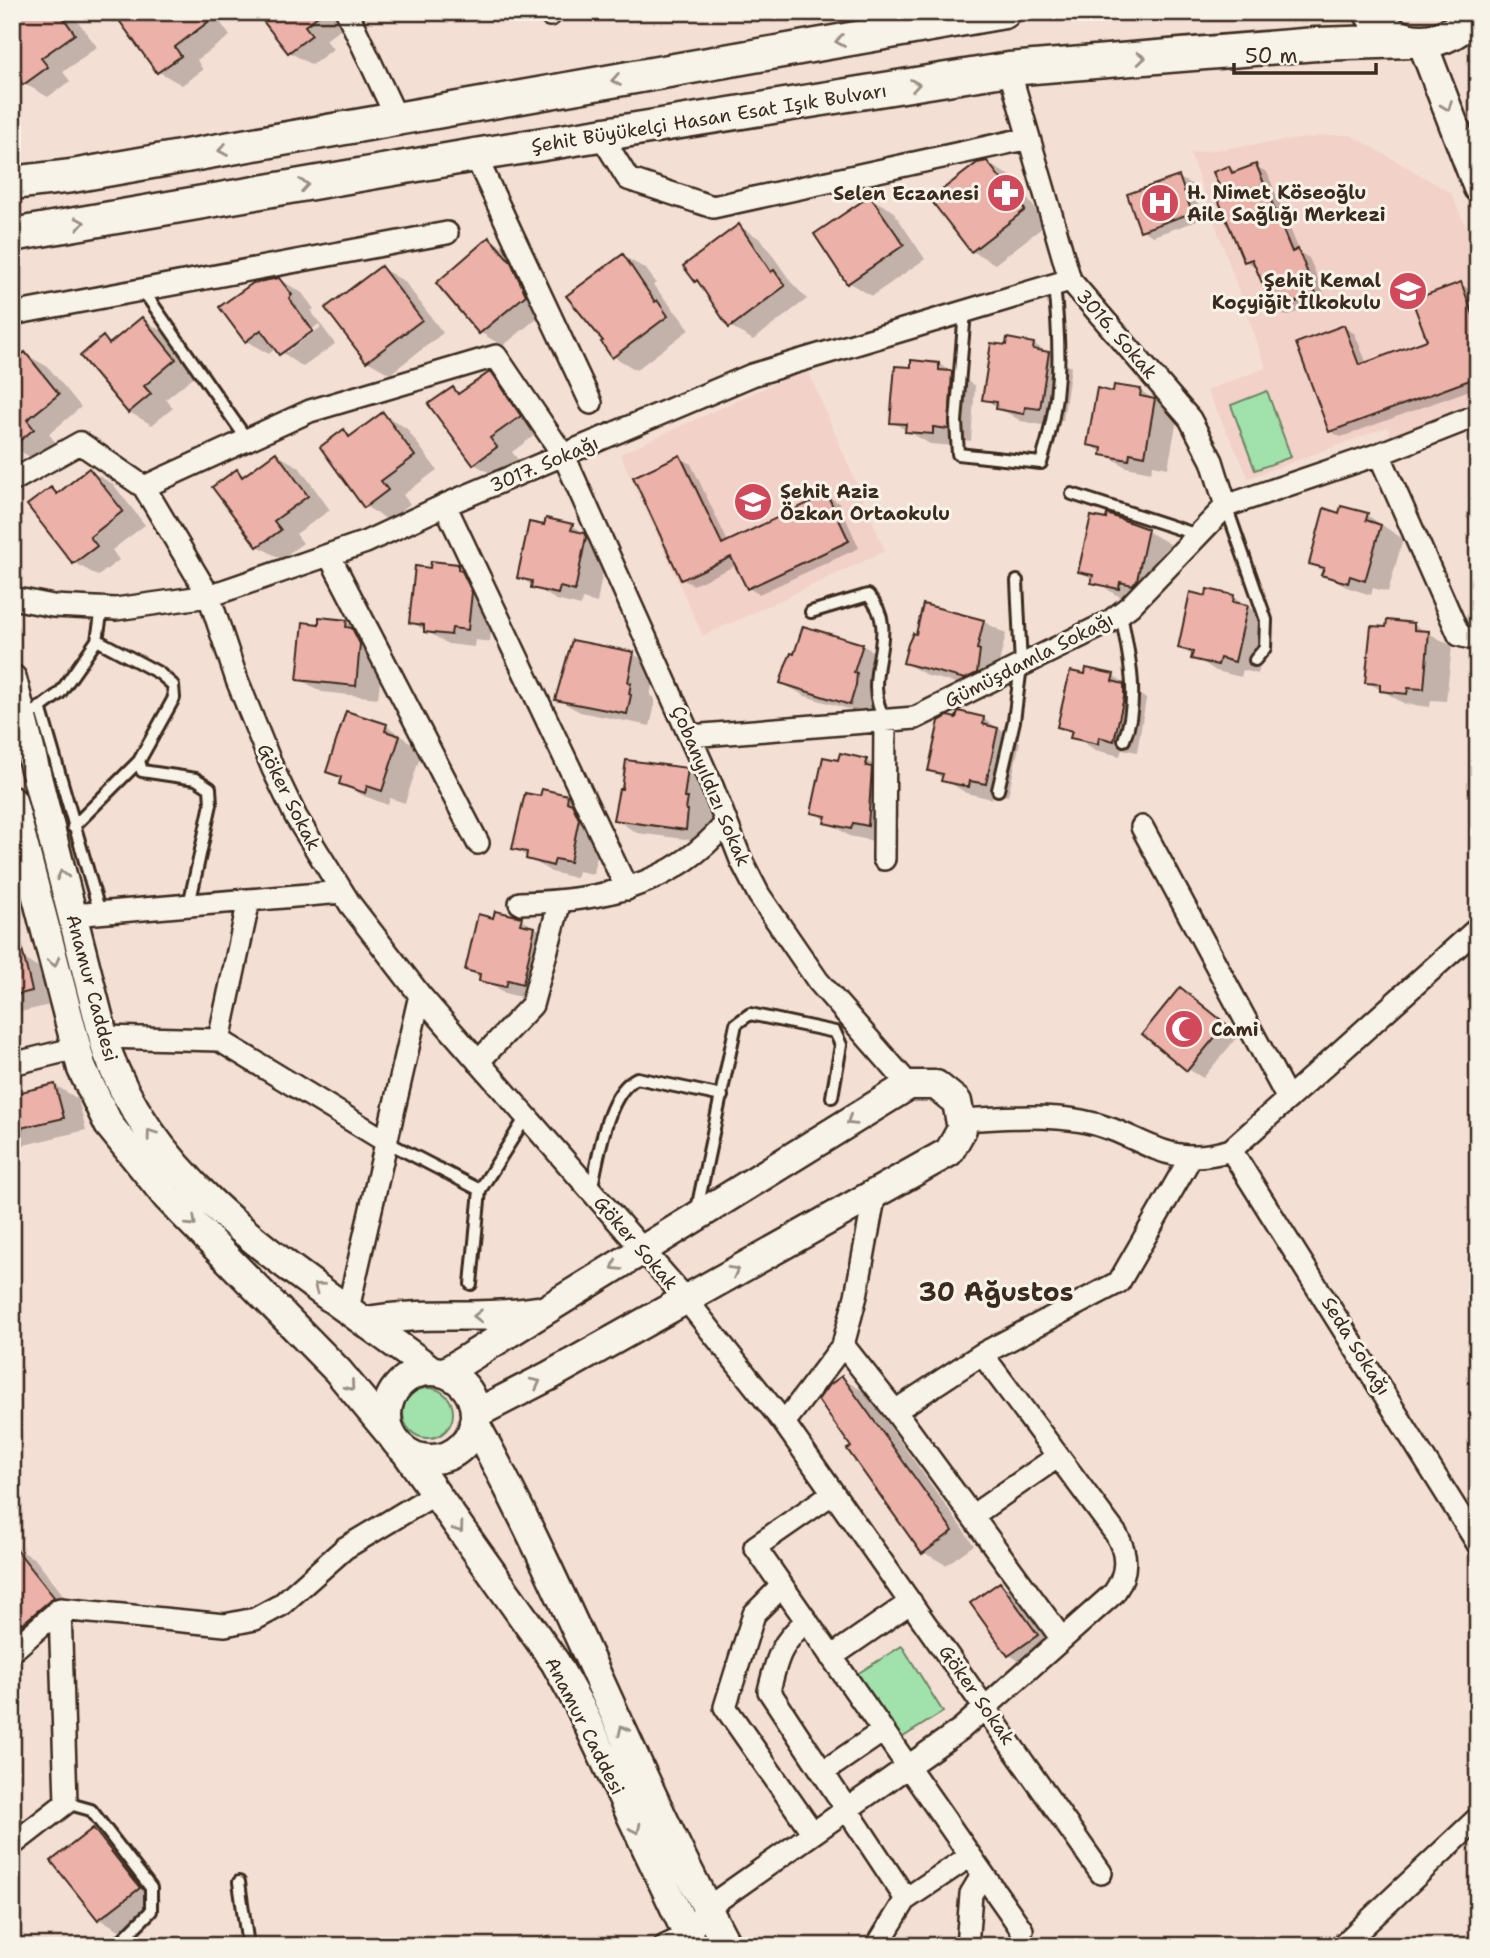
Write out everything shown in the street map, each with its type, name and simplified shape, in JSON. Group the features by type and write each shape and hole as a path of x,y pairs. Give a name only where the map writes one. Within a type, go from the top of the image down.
{"main road":[{"path":"1370,12 1384,28 1416,41"},
{"path":"12,183 72,176 993,13"},
{"name":"Şehit Büyükelçi Hasan Esat Işık Bulvarı","path":"12,235 475,155 602,137 1009,69 1316,44 1416,41 1447,37 1476,16"}],"street":[{"path":"347,12 397,119"},
{"path":"1416,41 1478,188"},
{"name":"3016. Sokak","path":"1009,69 1029,138 1062,283 1190,419 1212,461 1226,506"},
{"path":"602,137 628,179 713,207 1029,138"},
{"path":"475,155 591,403"},
{"path":"12,314 447,233"},
{"name":"3017. Sokağı","path":"12,598 53,606 102,608 147,607 209,596 366,542 445,505 752,375 1062,283"},
{"name":"Çobanyıldızı Sokak","path":"246,438 310,411 496,356 564,456 690,736 725,824 753,884 787,939 846,1017 909,1085"},
{"name":"Gümüşdamla Sokağı","path":"690,736 915,718 1121,614 1226,506 1379,454 1478,415"},
{"path":"12,481 80,443 144,487 246,438"},
{"path":"1379,454 1460,635 1478,640"},
{"name":"Göker Sokak","path":"144,487 209,596 237,680 273,769 296,817 342,892 379,945 420,995 685,1298 784,1423 1101,1874"},
{"path":"445,505 627,889"},
{"path":"328,555 478,843"},
{"name":"Anamur Caddesi","path":"12,679 32,713 86,914 103,1037 128,1100 177,1166 233,1220 438,1372"},
{"path":"884,859 885,720"},
{"name":"Anamur Caddesi","path":"12,801 77,1048 99,1108 146,1173 338,1371 398,1444 555,1662 579,1705 682,1942"},
{"path":"520,903 560,901 627,889 678,868 696,855 725,824"},
{"path":"1142,827 1288,1100"},
{"path":"86,914 342,892"},
{"path":"219,1040 249,900"},
{"path":"478,1062 532,1005 560,901"},
{"path":"962,1120 1077,1120 1112,1129 1154,1150 1191,1157 1231,1150 1478,928"},
{"path":"420,995 387,1142 358,1315 484,1316 546,1310"},
{"path":"103,1037 219,1040 387,1142"},
{"path":"12,1064 77,1048"},
{"path":"438,1372 546,1310 909,1085 927,1083 944,1089 957,1102 962,1120 959,1138 949,1152 475,1418"},
{"name":"Seda Sokağı","path":"1231,1150 1478,1544"},
{"path":"895,1411 982,1354 1119,1282 1191,1157"},
{"path":"784,1423 843,1345 856,1296 875,1192"},
{"path":"843,1345 895,1411 1062,1639"},
{"path":"682,1942 707,1908 986,1708 1114,1592 1123,1578 1126,1561 1116,1534 982,1354"},
{"path":"438,1372 454,1377 469,1393 475,1418 466,1442 449,1456 427,1459 398,1444 386,1413 393,1391 410,1375 438,1372"},
{"name":"Anamur Caddesi","path":"475,1418 727,1946"},
{"path":"972,1516 1057,1457"},
{"path":"833,1493 755,1547 1022,1930"},
{"path":"12,1651 60,1609 225,1625 255,1619 281,1605 345,1548 435,1494"},
{"path":"782,1586 754,1614 725,1707 813,1833"},
{"path":"831,1657 911,1602"},
{"path":"12,1845 66,1802 60,1609"},
{"path":"807,1621 788,1638 779,1652 769,1691 906,1899"},
{"path":"823,1772 883,1731"},
{"path":"1342,1946 1478,1818"},
{"path":"877,1946 906,1899 970,1856"},
{"path":"967,1946 971,1894 983,1874"}],"lane":[{"path":"965,312 956,422 958,454 1041,463 1053,428 1061,351 1062,283"},
{"path":"142,289 246,438"},
{"path":"1072,494 1198,535"},
{"path":"1226,506 1266,620 1265,648 1255,660"},
{"path":"998,790 1014,721 1021,666 1017,581"},
{"path":"811,612 868,595 879,606 884,629 875,682 876,703 885,720"},
{"path":"86,914 73,827 32,713 60,693 97,640 102,608"},
{"path":"1121,614 1132,676 1133,718 1124,740"},
{"path":"73,827 139,761 174,698 173,685 159,673 97,640"},
{"path":"139,761 142,771 196,779 211,788 211,804 189,905"},
{"path":"695,1217 736,1024 750,1014 835,1032 841,1045 832,1097"},
{"path":"590,1190 615,1098 625,1083 637,1078 722,1096"},
{"path":"471,1284 480,1190 526,1116"},
{"path":"387,1142 480,1190"},
{"path":"66,1802 91,1810 151,1888 150,1912 116,1946"},
{"path":"239,1882 248,1946"}],"shaded area":[{"path":"1331,135 1351,135 1451,193 1478,254 1478,406 1393,440 1387,427 1249,478 1207,390 1266,368 1190,153"},
{"name":"Şehit Aziz Özkan Ortaokulu","path":"809,373 885,551 703,636 620,454 784,379"}],"green space":[{"path":"1267,391 1291,457 1255,470 1231,405"},
{"path":"428,1388 446,1395 453,1413 446,1431 428,1438 410,1431 403,1413 410,1395"},
{"path":"902,1646 943,1712 898,1740 857,1674"}],"building":[{"path":"12,12 59,12 75,34 41,58 48,67 23,85 12,69"},
{"path":"113,12 201,12 208,22 175,47 181,56 157,73"},
{"path":"256,12 323,12 305,26 312,35 288,53"},
{"path":"987,161 1025,210 971,252 930,199 977,163"},
{"path":"1256,164 1292,252 1298,249 1316,294 1274,311 1252,259 1244,262 1215,192 1221,190 1213,172 1229,166 1232,173"},
{"name":"H. Nimet Köseoğlu Aile Sağlığı Merkezi","path":"1179,176 1192,213 1140,231 1127,194"},
{"path":"870,196 904,245 847,284 814,234"},
{"path":"739,224 771,272 774,270 785,286 729,328 697,280 695,282 683,266"},
{"path":"489,237 511,262 526,295 479,334 436,283"},
{"path":"623,254 655,302 657,300 668,316 612,358 601,342 603,341 566,296"},
{"path":"381,266 422,320 366,362 325,308"},
{"path":"279,278 292,295 289,298 313,331 279,355 261,330 245,342 219,307 253,283"},
{"path":"1461,282 1478,328 1478,377 1329,432 1296,343 1344,325 1359,365 1427,340 1412,300"},
{"path":"142,317 176,359 144,386 151,394 128,413 80,356 103,336 109,344"},
{"path":"1007,338 1034,343 1033,349 1049,352 1040,409 1025,407 1024,414 996,409 997,402 982,400 991,343 1006,345"},
{"path":"25,352 59,394 27,420 34,429 12,447 12,362"},
{"path":"911,360 939,363 939,370 952,371 949,429 933,427 933,434 905,432 906,424 890,423 895,366 911,367"},
{"path":"491,371 521,416 490,438 497,447 473,465 428,404 453,387 458,394"},
{"path":"1114,385 1141,389 1140,396 1155,399 1145,456 1130,453 1129,460 1101,455 1102,448 1087,445 1097,388 1113,392"},
{"path":"383,412 415,456 381,481 388,490 364,508 320,447 344,429 349,437"},
{"path":"276,452 308,496 274,521 281,530 257,547 212,487 237,469 242,477"},
{"path":"680,455 722,544 827,494 849,541 747,589 731,557 681,580 633,477"},
{"path":"89,468 123,511 90,537 97,546 73,564 27,505 51,487 57,494"},
{"path":"1341,506 1368,513 1366,520 1381,525 1365,581 1350,576 1348,583 1321,575 1324,568 1309,564 1324,508 1339,513"},
{"path":"1107,514 1148,529 1137,580 1132,585 1120,582 1119,589 1091,583 1093,575 1078,572 1091,516 1106,519"},
{"path":"546,518 573,524 571,530 584,533 586,537 575,591 560,587 558,594 531,588 532,581 517,578 529,522 544,525"},
{"path":"431,561 458,564 458,570 462,571 472,592 468,630 452,628 451,635 424,632 424,625 409,623 415,566 430,568"},
{"path":"1207,589 1234,595 1233,602 1248,605 1235,662 1220,658 1218,665 1191,659 1193,652 1178,648 1190,592 1206,596"},
{"path":"923,604 984,620 977,649 980,650 977,673 965,679 903,663 908,644 913,633 916,634"},
{"path":"319,617 347,620 346,627 352,628 360,644 356,686 297,680 303,622 319,624"},
{"path":"1387,620 1414,623 1414,630 1429,631 1424,689 1408,688 1407,694 1380,691 1380,684 1365,683 1371,626 1386,627"},
{"path":"803,626 863,644 854,672 857,673 856,685 850,705 780,683 791,653 794,654"},
{"path":"572,640 634,652 628,682 631,683 631,695 627,714 555,700"},
{"path":"1086,668 1114,674 1112,681 1124,684 1124,697 1114,741 1099,737 1098,744 1070,738 1072,731 1057,727 1070,671 1085,674"},
{"path":"346,711 387,724 385,731 400,736 382,791 367,786 365,793 339,784 341,777 326,772"},
{"path":"958,711 984,717 983,724 998,728 986,784 970,781 969,787 941,781 943,774 928,771 939,721 948,716 956,718"},
{"path":"840,753 867,759 866,766 872,767 868,826 853,823 851,829 824,823 826,816 811,813 823,757 838,760"},
{"path":"626,760 688,768 684,798 688,798 686,830 613,820 619,789 622,789"},
{"path":"542,789 568,795 567,802 572,804 579,819 570,862 555,859 553,866 526,859 527,852 512,849 525,793 540,796"},
{"path":"495,911 522,917 520,924 535,927 523,984 508,980 506,987 479,981 480,974 465,970 478,914 493,918"},
{"path":"18,932 32,991 12,996 12,933"},
{"name":"Cami","path":"1180,987 1226,1024 1187,1071 1142,1034"},
{"path":"55,1084 64,1118 12,1130 12,1094"},
{"path":"842,1376 953,1531 922,1554 847,1449 851,1447 818,1400 828,1386"},
{"path":"12,1544 54,1597 22,1624 12,1612"},
{"path":"1000,1582 1038,1635 1008,1656 970,1603"},
{"path":"93,1828 140,1888 98,1920 51,1861"}],"place":[{"name":"Selen Eczanesi","path":"1006,193"},
{"name":"H. Nimet Köseoğlu Aile Sağlığı Merkezi","path":"1160,203"},
{"name":"Şehit Kemal Koçyiğit İlkokulu","path":"1408,291"},
{"name":"Şehit Aziz Özkan Ortaokulu","path":"753,502"},
{"name":"Cami","path":"1184,1029"}],"district":[{"name":"30 Ağustos","path":"996,1291"}]}
